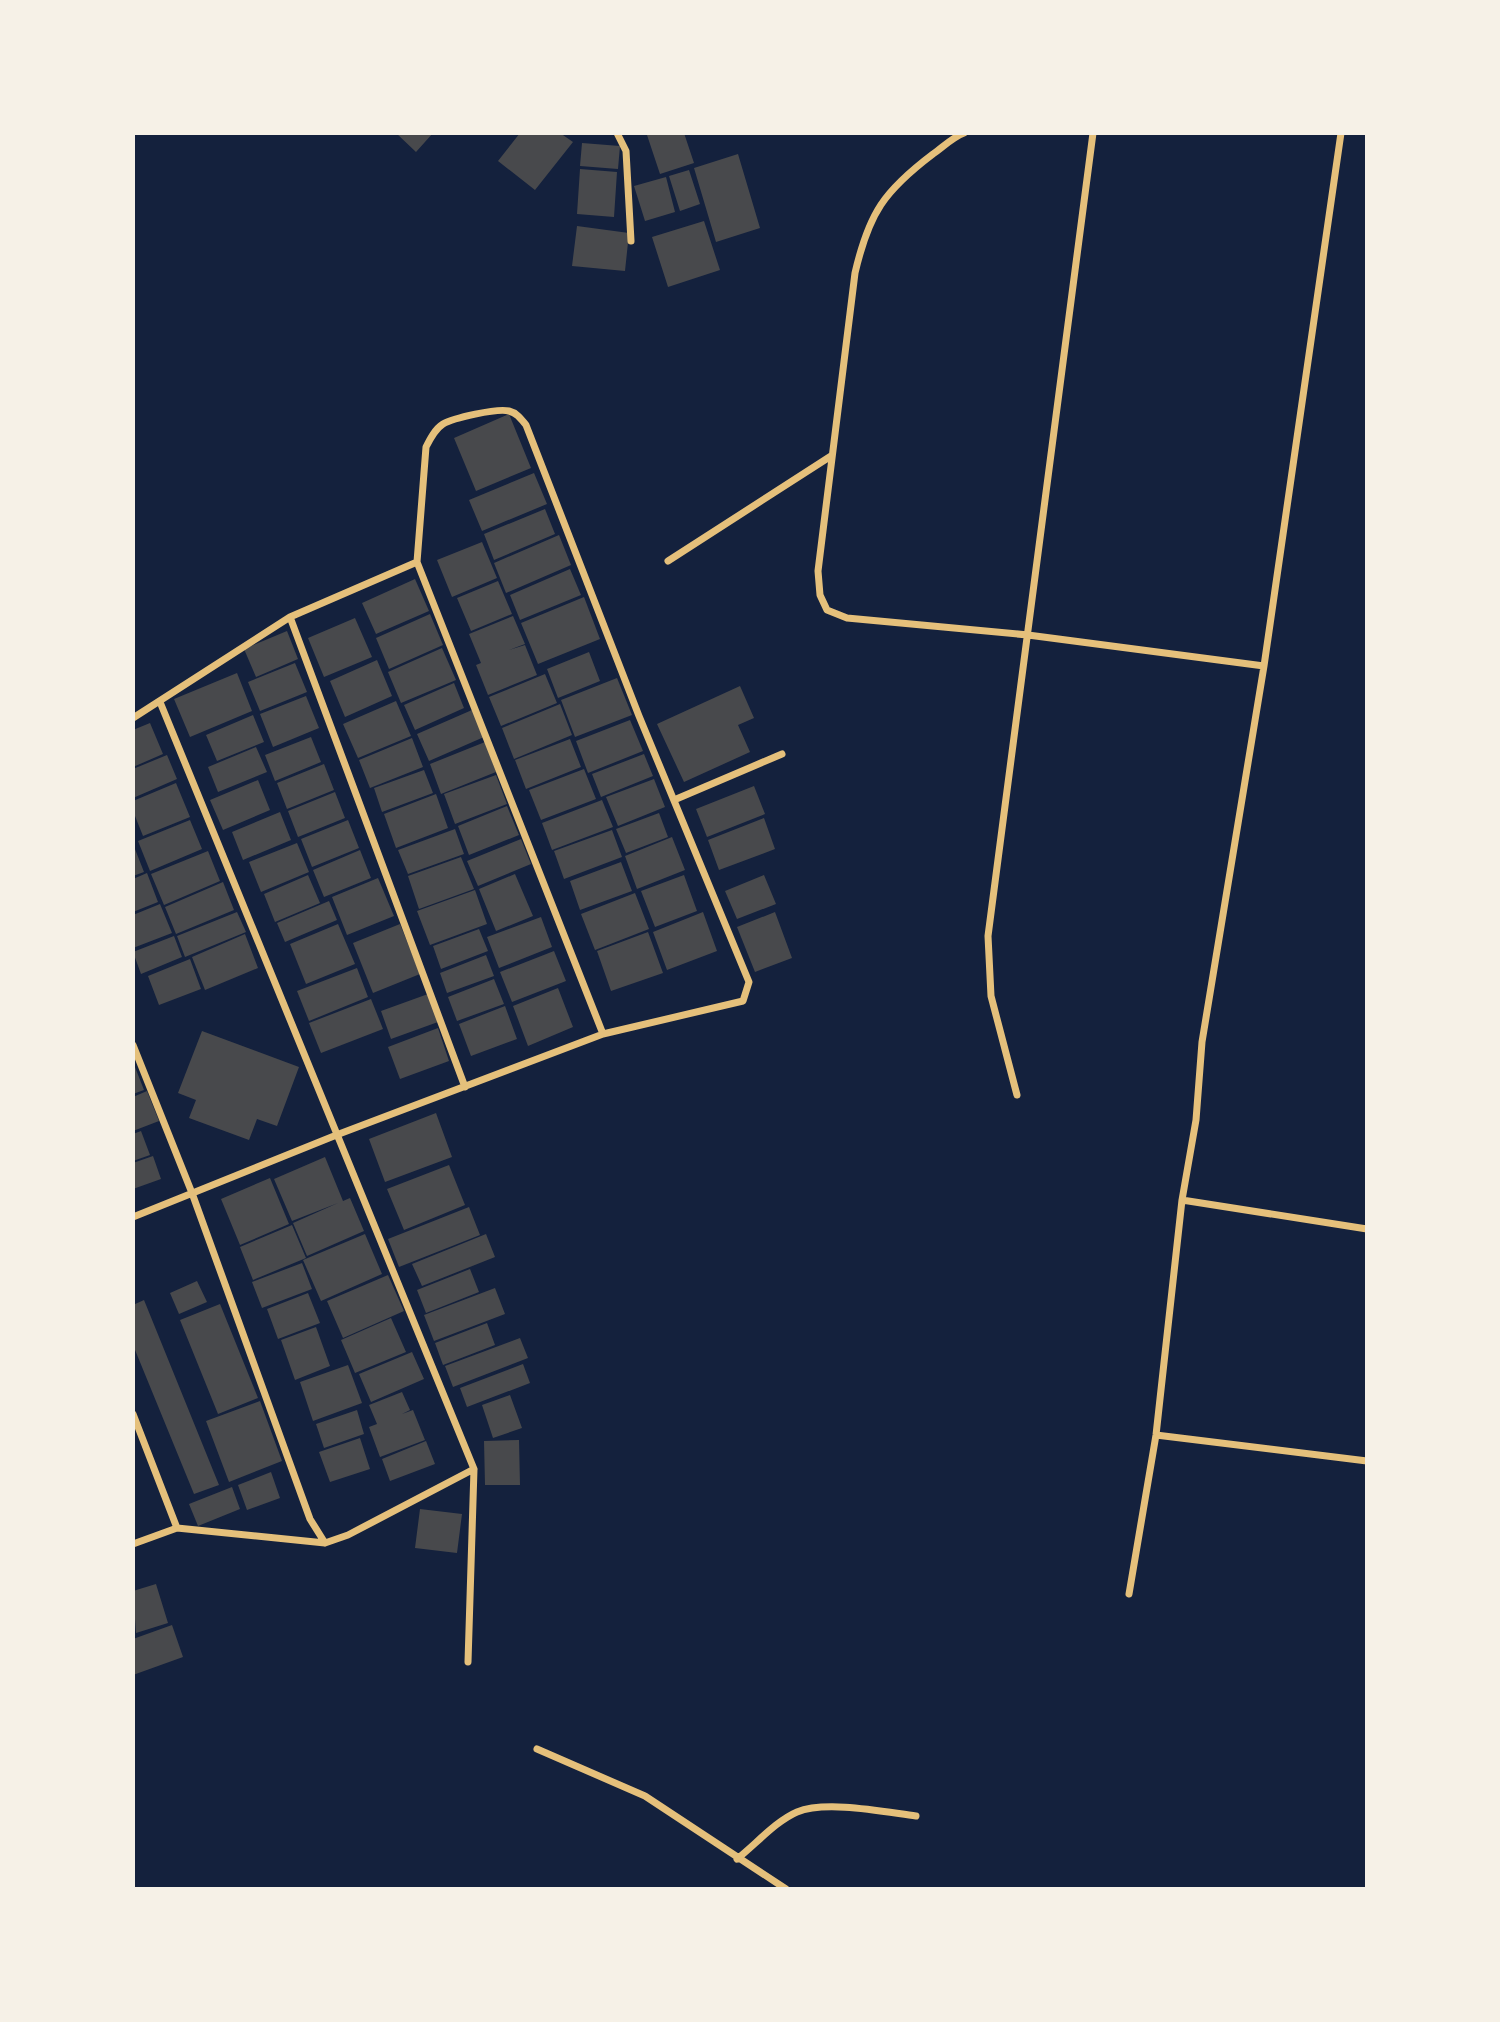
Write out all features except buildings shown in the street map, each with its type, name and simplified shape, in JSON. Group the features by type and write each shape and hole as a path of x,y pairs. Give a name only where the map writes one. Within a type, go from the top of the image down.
{"street":[{"path":"617,133 626,151 631,241"},
{"path":"964,133 902,179 872,216 855,273 818,571 820,596 827,610 847,618 1028,635 1264,666"},
{"path":"1017,1095 991,996 988,936 1093,133"},
{"path":"1129,1594 1156,1435 1182,1200 1196,1120 1202,1042 1264,666 1341,133"},
{"path":"133,1217 339,1133 603,1034 743,1000 748,990 744,966 590,594 526,425 517,414 506,410 491,411 443,424 426,447 417,562 603,1034"},
{"path":"668,561 831,456"},
{"path":"133,718 290,617 417,562"},
{"path":"290,617 465,1087"},
{"path":"160,702 339,1133 474,1469 468,1662"},
{"path":"674,800 782,754"},
{"path":"133,1045 192,1193 310,1519 325,1543"},
{"path":"1182,1200 1367,1229"},
{"path":"133,1414 177,1528"},
{"path":"1156,1435 1367,1461"},
{"path":"133,1544 177,1528 325,1543 348,1535 474,1469"},
{"path":"537,1749 645,1796 786,1889"},
{"path":"737,1859 796,1812 810,1808 916,1816"}]}
